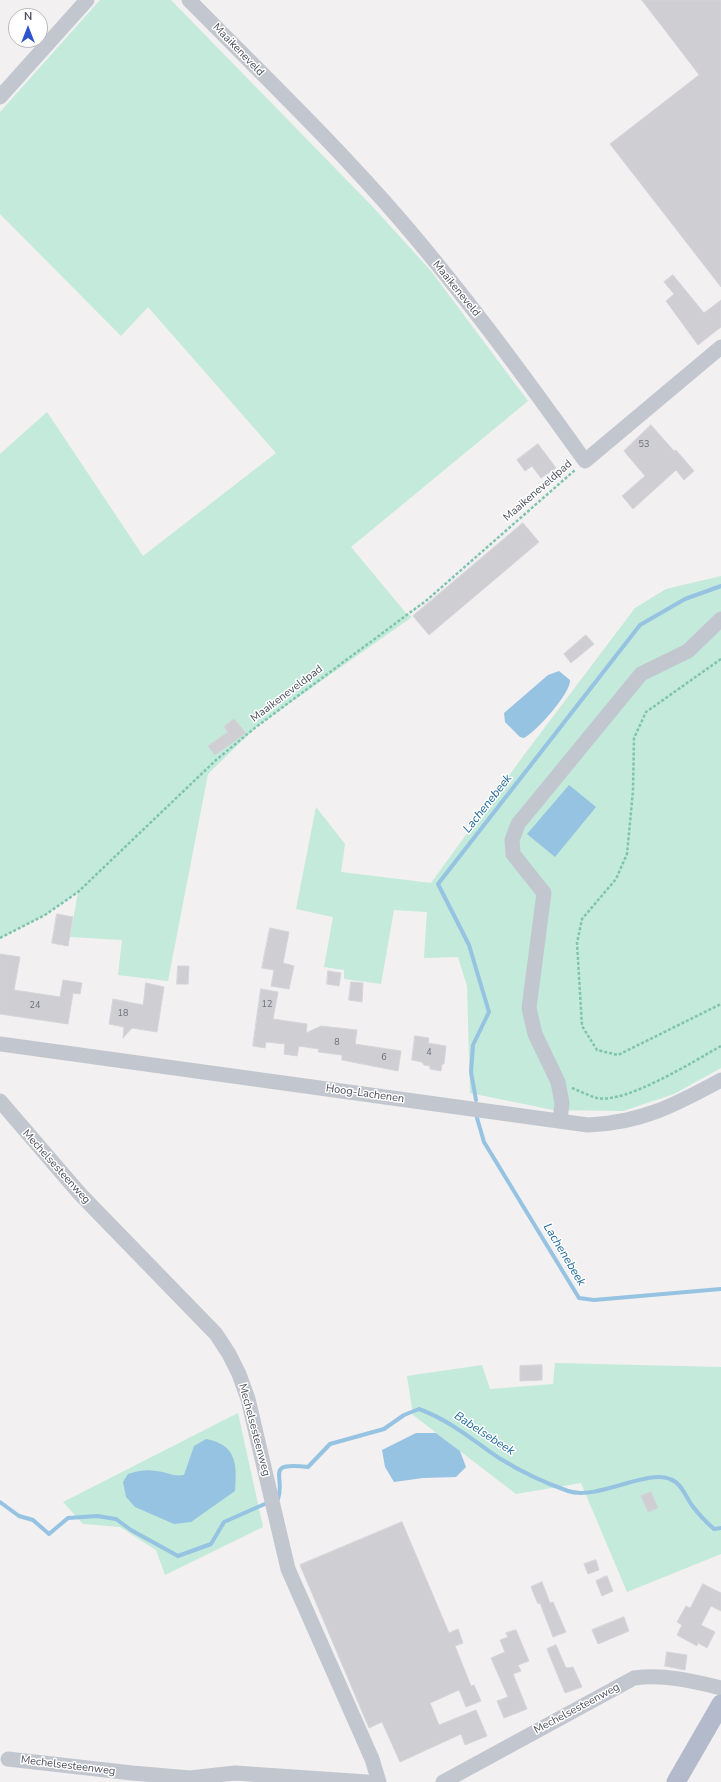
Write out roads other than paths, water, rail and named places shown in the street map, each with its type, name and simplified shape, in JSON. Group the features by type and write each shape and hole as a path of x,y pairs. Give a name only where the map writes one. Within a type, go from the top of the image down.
{"main road":[{"path":"676,1782 721,1704"}],"street":[{"path":"0,97 87,0"},
{"name":"Maaikeneveld","path":"189,0 333,148 402,222 468,302 585,461 721,347"},
{"path":"560,1121 562,1103 558,1082 535,1034 529,1008 544,893 513,854 512,840 518,824 641,674 688,651 721,619"},
{"name":"Hoog-Lachenen","path":"0,1044 588,1125 630,1121 671,1107 721,1080"},
{"name":"Mechelsesteenweg","path":"0,1101 80,1194 216,1334 229,1354 240,1374 255,1424 288,1569 372,1759 379,1782"},
{"name":"Mechelsesteenweg","path":"443,1782 634,1678 651,1676 721,1688"},
{"name":"Mechelsesteenweg","path":"8,1759 190,1778 235,1773 367,1782"}],"water":[{"path":"559,671 570,680 565,694 552,712 536,728 524,738 520,737 505,722 504,713 548,675"},
{"path":"569,785 596,807 555,857 527,834"},
{"path":"416,1433 436,1433 460,1451 466,1467 456,1477 423,1478 394,1482 385,1467 382,1450"},
{"path":"206,1439 224,1446 233,1457 236,1472 235,1491 191,1522 174,1524 135,1507 126,1497 123,1482 128,1474 149,1470 184,1475 194,1446"}],"waterway":[{"name":"Lachenebeek","path":"476,1100 471,1072 473,1045 489,1012 469,945 438,884 640,625 685,599 721,586"},
{"name":"Lachenebeek","path":"477,1118 484,1142 579,1298 594,1300 721,1289"},
{"name":"Babelsebeek","path":"278,1499 280,1491 279,1472 281,1469 294,1466 308,1467 330,1444 384,1429 404,1415 419,1409 451,1425 515,1468 568,1491 579,1493 592,1492 648,1478 660,1477 670,1479 680,1486 694,1508 714,1529 721,1528"},
{"name":"Babelsebeek","path":"0,1502 19,1516 33,1520 49,1534 68,1518 97,1516 116,1519 131,1530 178,1556 211,1544 224,1522 267,1503"}]}
